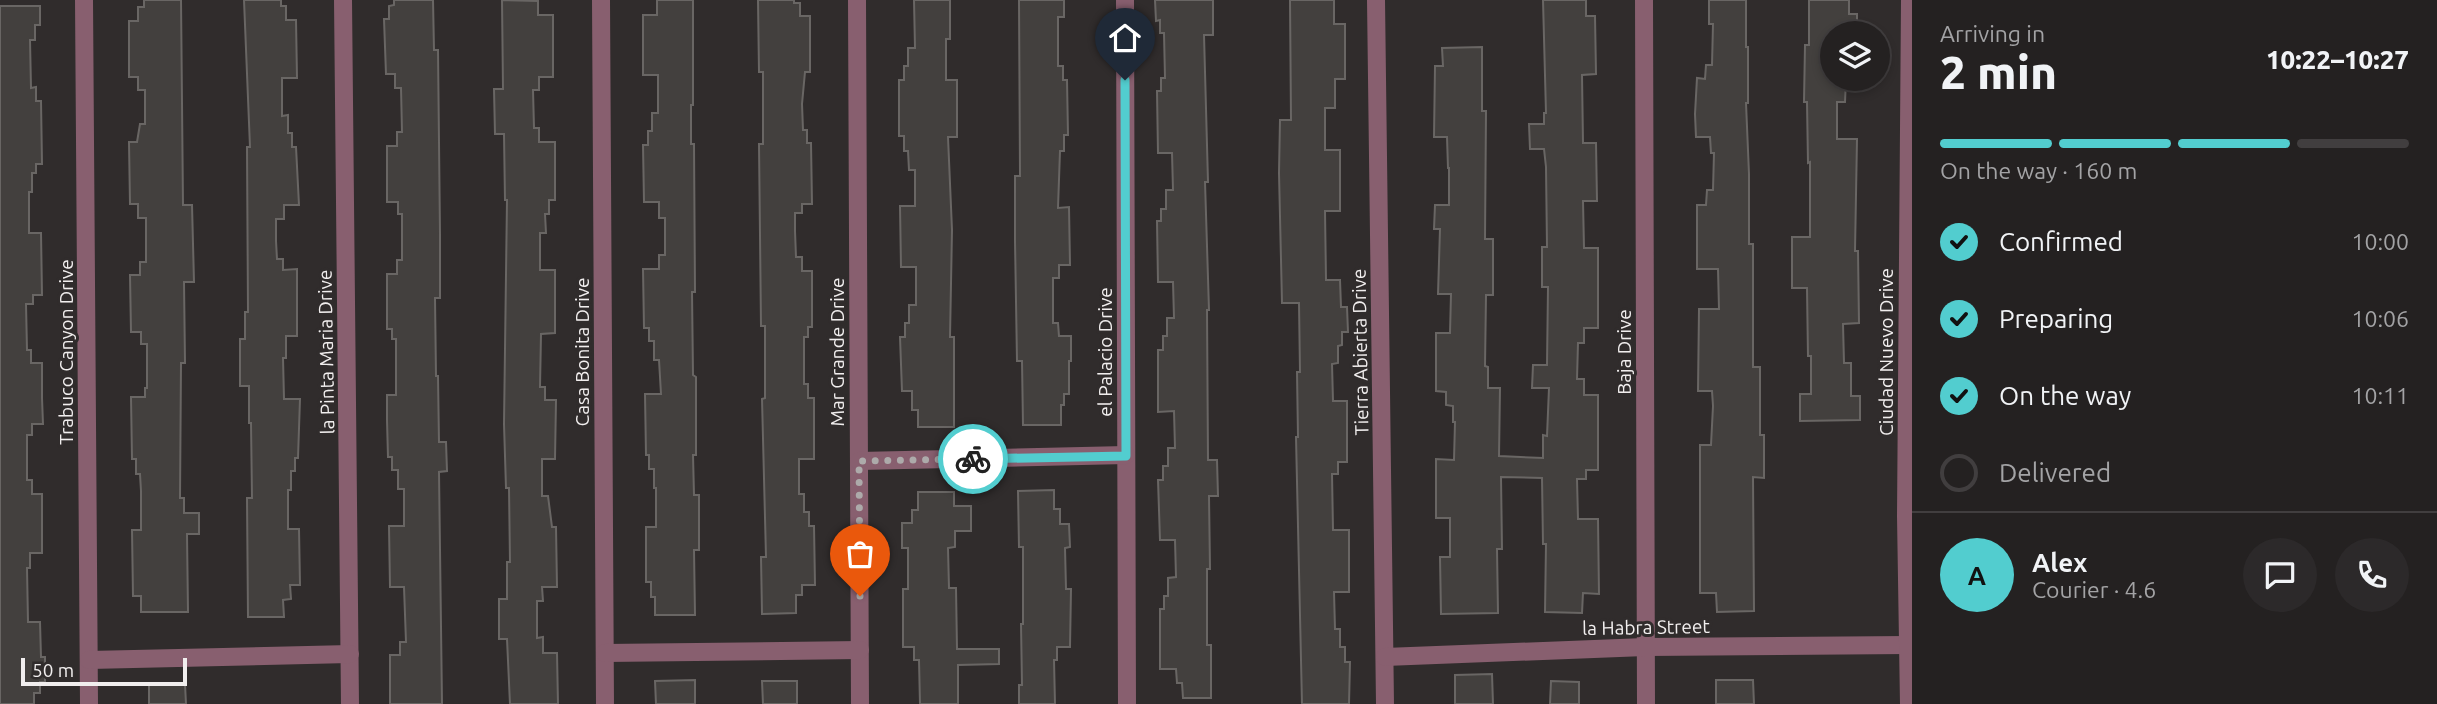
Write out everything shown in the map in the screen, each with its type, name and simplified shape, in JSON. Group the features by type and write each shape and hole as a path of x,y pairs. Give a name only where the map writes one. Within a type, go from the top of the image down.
{"street":[{"name":"Trabuco Canyon Drive","path":"84,0 89,704"},
{"name":"la Pinta Maria Drive","path":"343,0 350,704"},
{"name":"Casa Bonita Drive","path":"601,0 605,704"},
{"name":"Mar Grande Drive","path":"857,0 860,704"},
{"name":"el Palacio Drive","path":"1125,0 1127,704"},
{"name":"Tierra Abierta Drive","path":"1376,0 1385,704"},
{"name":"Baja Drive","path":"1644,0 1646,704"},
{"name":"Ciudad Nuevo Drive","path":"1909,704 1910,0"},
{"path":"859,461 1126,456"},
{"name":"la Habra Street","path":"1385,657 1645,647 1908,645"},
{"path":"605,653 860,650"},
{"path":"89,660 350,654"}],"building":[{"path":"144,0 181,0 183,205 192,205 194,282 184,282 185,363 181,363 180,498 184,498 184,513 199,513 199,534 187,534 188,612 141,612 141,596 133,596 132,530 141,530 141,491 140,474 136,474 136,459 132,459 131,397 145,397 147,344 141,344 141,332 131,332 130,275 140,275 140,262 146,262 146,218 138,218 138,204 130,204 129,142 137,142 140,124 145,124 145,90 138,90 138,77 129,77 129,21 138,21 138,7 144,7"},
{"path":"244,0 281,0 281,6 286,6 286,20 296,20 297,78 282,78 282,116 288,115 288,133 292,133 292,147 296,147 299,205 284,205 284,219 276,219 277,259 283,259 283,270 297,269 297,336 286,336 286,358 283,358 284,399 300,399 298,458 295,458 295,471 291,471 291,490 288,490 288,529 299,529 300,585 290,585 291,599 283,600 284,617 248,617 247,498 252,498 251,423 249,386 240,386 240,339 245,339 245,312 248,312 247,147 250,147"},
{"path":"394,0 433,0 434,50 438,50 440,298 435,298 436,376 439,442 446,442 447,471 439,472 442,704 390,704 390,655 400,655 400,642 406,642 404,587 390,587 389,526 404,526 404,489 398,489 398,470 392,470 392,457 388,457 387,420 387,395 396,395 396,339 392,339 392,329 387,329 387,274 397,274 397,260 402,260 402,214 398,214 398,202 387,202 387,146 397,146 397,132 402,132 401,88 395,88 395,74 386,74 384,19 389,19 389,6 394,5"},
{"path":"502,0 538,1 538,15 553,15 553,77 539,77 539,90 533,90 534,128 539,128 539,142 555,142 555,200 549,200 549,214 545,214 546,233 540,233 540,270 555,270 555,333 541,334 540,387 545,387 545,400 556,400 555,459 542,459 542,496 548,496 552,527 556,527 557,587 542,587 543,601 537,601 537,638 543,637 543,653 557,653 558,704 510,704 507,639 499,639 499,599 507,599 507,562 510,562 509,488 506,488 504,424 507,200 504,134 495,134 494,89 503,89"},
{"path":"657,0 693,0 691,144 694,144 695,292 692,292 696,455 693,455 694,495 699,495 699,550 694,550 695,615 655,615 655,597 651,597 651,582 646,582 646,527 656,527 656,488 654,469 649,469 649,455 646,455 645,394 661,394 659,360 654,360 654,341 649,341 649,328 644,328 643,269 659,269 659,255 665,255 665,218 659,218 659,202 644,202 643,145 648,145 648,131 652,131 652,113 658,113 658,75 643,75 643,15 657,15"},
{"path":"758,0 794,0 794,3 800,3 800,16 810,16 810,72 805,72 802,104 803,130 807,130 807,143 811,143 812,204 802,204 802,213 795,213 795,231 796,257 802,257 802,271 812,271 812,327 808,327 808,337 804,337 804,384 808,384 808,398 814,398 814,459 799,459 799,494 804,494 804,512 809,512 809,526 814,526 815,585 802,585 802,595 796,595 796,613 762,614 761,557 766,557 762,399 765,398 765,326 761,326 759,144 763,144 763,72 759,72"},
{"path":"914,0 950,0 946,80 957,80 957,137 948,137 952,230 950,337 954,337 954,427 918,427 918,410 912,410 912,391 902,391 900,337 905,337 905,323 909,323 909,305 916,305 916,267 901,267 900,206 915,206 915,170 909,170 908,151 904,151 904,136 899,136 899,80 904,80 904,66 908,66 908,48 915,48"},
{"path":"1019,0 1064,0 1064,17 1058,17 1058,66 1063,66 1063,80 1067,80 1068,135 1064,135 1064,151 1060,151 1058,208 1069,207 1070,265 1059,265 1059,278 1053,278 1053,323 1058,323 1059,336 1071,336 1071,361 1069,394 1064,394 1064,405 1061,405 1061,425 1023,425 1022,361 1017,361 1015,241 1015,176 1020,176"},
{"path":"1155,0 1213,0 1213,35 1204,35 1208,182 1205,182 1209,310 1208,460 1217,460 1218,496 1209,496 1207,645 1211,645 1211,698 1183,698 1182,683 1177,683 1176,669 1160,669 1160,609 1164,609 1164,596 1168,596 1168,578 1176,577 1175,540 1160,540 1158,480 1163,480 1163,466 1168,466 1168,448 1175,448 1174,411 1158,412 1158,350 1163,350 1163,336 1167,336 1167,318 1174,318 1173,282 1158,282 1157,221 1161,221 1161,209 1166,209 1166,190 1173,190 1172,153 1158,153 1157,91 1161,91 1161,78 1165,78 1164,33 1160,33 1160,20 1156,21"},
{"path":"1290,0 1334,0 1334,24 1345,24 1345,79 1335,79 1335,108 1325,108 1325,150 1340,150 1340,211 1325,211 1326,280 1340,280 1341,307 1347,307 1348,332 1342,332 1342,345 1338,346 1338,363 1332,364 1333,401 1347,401 1347,462 1338,462 1338,474 1332,474 1333,530 1349,530 1349,592 1334,592 1335,629 1340,629 1340,647 1345,647 1345,662 1350,662 1349,704 1302,704 1296,437 1297,372 1300,372 1299,303 1282,303 1279,173 1280,120 1291,120"},
{"path":"1543,0 1586,0 1586,16 1595,16 1596,74 1582,75 1583,143 1596,143 1597,201 1583,201 1584,248 1598,248 1598,328 1584,328 1584,343 1578,343 1577,379 1584,379 1584,395 1598,395 1598,470 1586,470 1586,479 1577,479 1578,519 1598,519 1599,594 1583,593 1582,613 1545,612 1546,544 1543,544 1542,478 1501,477 1502,549 1497,549 1498,613 1441,614 1440,557 1450,557 1450,518 1436,518 1436,459 1454,460 1455,422 1453,406 1446,405 1446,392 1436,391 1436,333 1450,333 1451,294 1438,294 1440,229 1434,229 1435,205 1449,205 1449,168 1447,137 1434,137 1435,66 1443,66 1442,48 1482,47 1482,111 1486,111 1485,239 1493,239 1493,295 1486,295 1485,366 1488,367 1488,388 1500,388 1499,456 1543,458 1543,435 1547,436 1549,388 1532,388 1533,365 1547,365 1548,287 1542,287 1542,247 1547,247 1546,167 1544,149 1530,149 1529,124 1544,124 1546,113"},
{"path":"1709,0 1746,0 1749,244 1753,244 1753,367 1760,367 1760,435 1764,435 1764,478 1753,477 1754,611 1717,612 1716,593 1700,593 1700,445 1711,445 1713,406 1712,391 1698,391 1699,309 1719,309 1718,269 1697,269 1697,205 1706,205 1707,190 1713,190 1714,153 1711,153 1710,137 1696,137 1695,114 1697,78 1705,79 1706,65 1712,65 1713,24 1709,24"},
{"path":"1809,0 1849,0 1849,14 1857,14 1857,21 1820,21 1820,91 1845,91 1845,102 1837,102 1837,139 1857,139 1855,251 1858,251 1859,323 1843,324 1844,363 1851,363 1851,396 1860,396 1860,420 1800,421 1800,394 1811,394 1811,356 1808,356 1807,288 1792,288 1792,237 1810,237 1810,162 1808,163 1807,102 1804,102 1805,45 1809,45"},
{"path":"0,6 40,6 40,25 35,25 35,40 30,40 31,88 36,87 36,101 41,101 42,164 36,164 36,173 32,173 29,233 41,233 42,295 33,295 33,304 26,304 27,350 31,350 31,363 42,363 43,424 32,424 32,435 27,435 27,480 32,480 32,494 42,494 42,553 30,553 30,568 27,568 28,622 40,622 41,657 45,657 45,682 40,682 40,693 34,693 34,704 0,704"},
{"path":"1054,490 1054,509 1060,509 1060,524 1069,524 1070,547 1065,548 1066,589 1071,589 1070,647 1057,647 1057,660 1054,660 1055,704 1019,704 1019,685 1022,685 1023,547 1019,547 1018,491"},
{"path":"918,492 954,492 954,506 971,506 971,531 955,531 955,547 948,548 949,588 956,588 957,649 999,649 999,664 958,665 958,704 920,704 919,660 914,660 914,647 903,647 903,589 908,589 908,548 902,548 902,523 912,523 912,510 918,510"},
{"path":"1492,674 1493,704 1455,704 1455,675"},
{"path":"695,680 695,704 656,704 655,681"},
{"path":"1716,680 1753,680 1754,704 1716,704"},
{"path":"762,681 797,681 797,704 763,704"},
{"path":"1551,681 1579,682 1579,704 1550,704"},
{"path":"149,684 185,684 186,704 149,704"}],"way so far":[{"path":"860,596 859,461 973,459"}],"route":[{"path":"973,459 1126,456 1125,80"}]}
